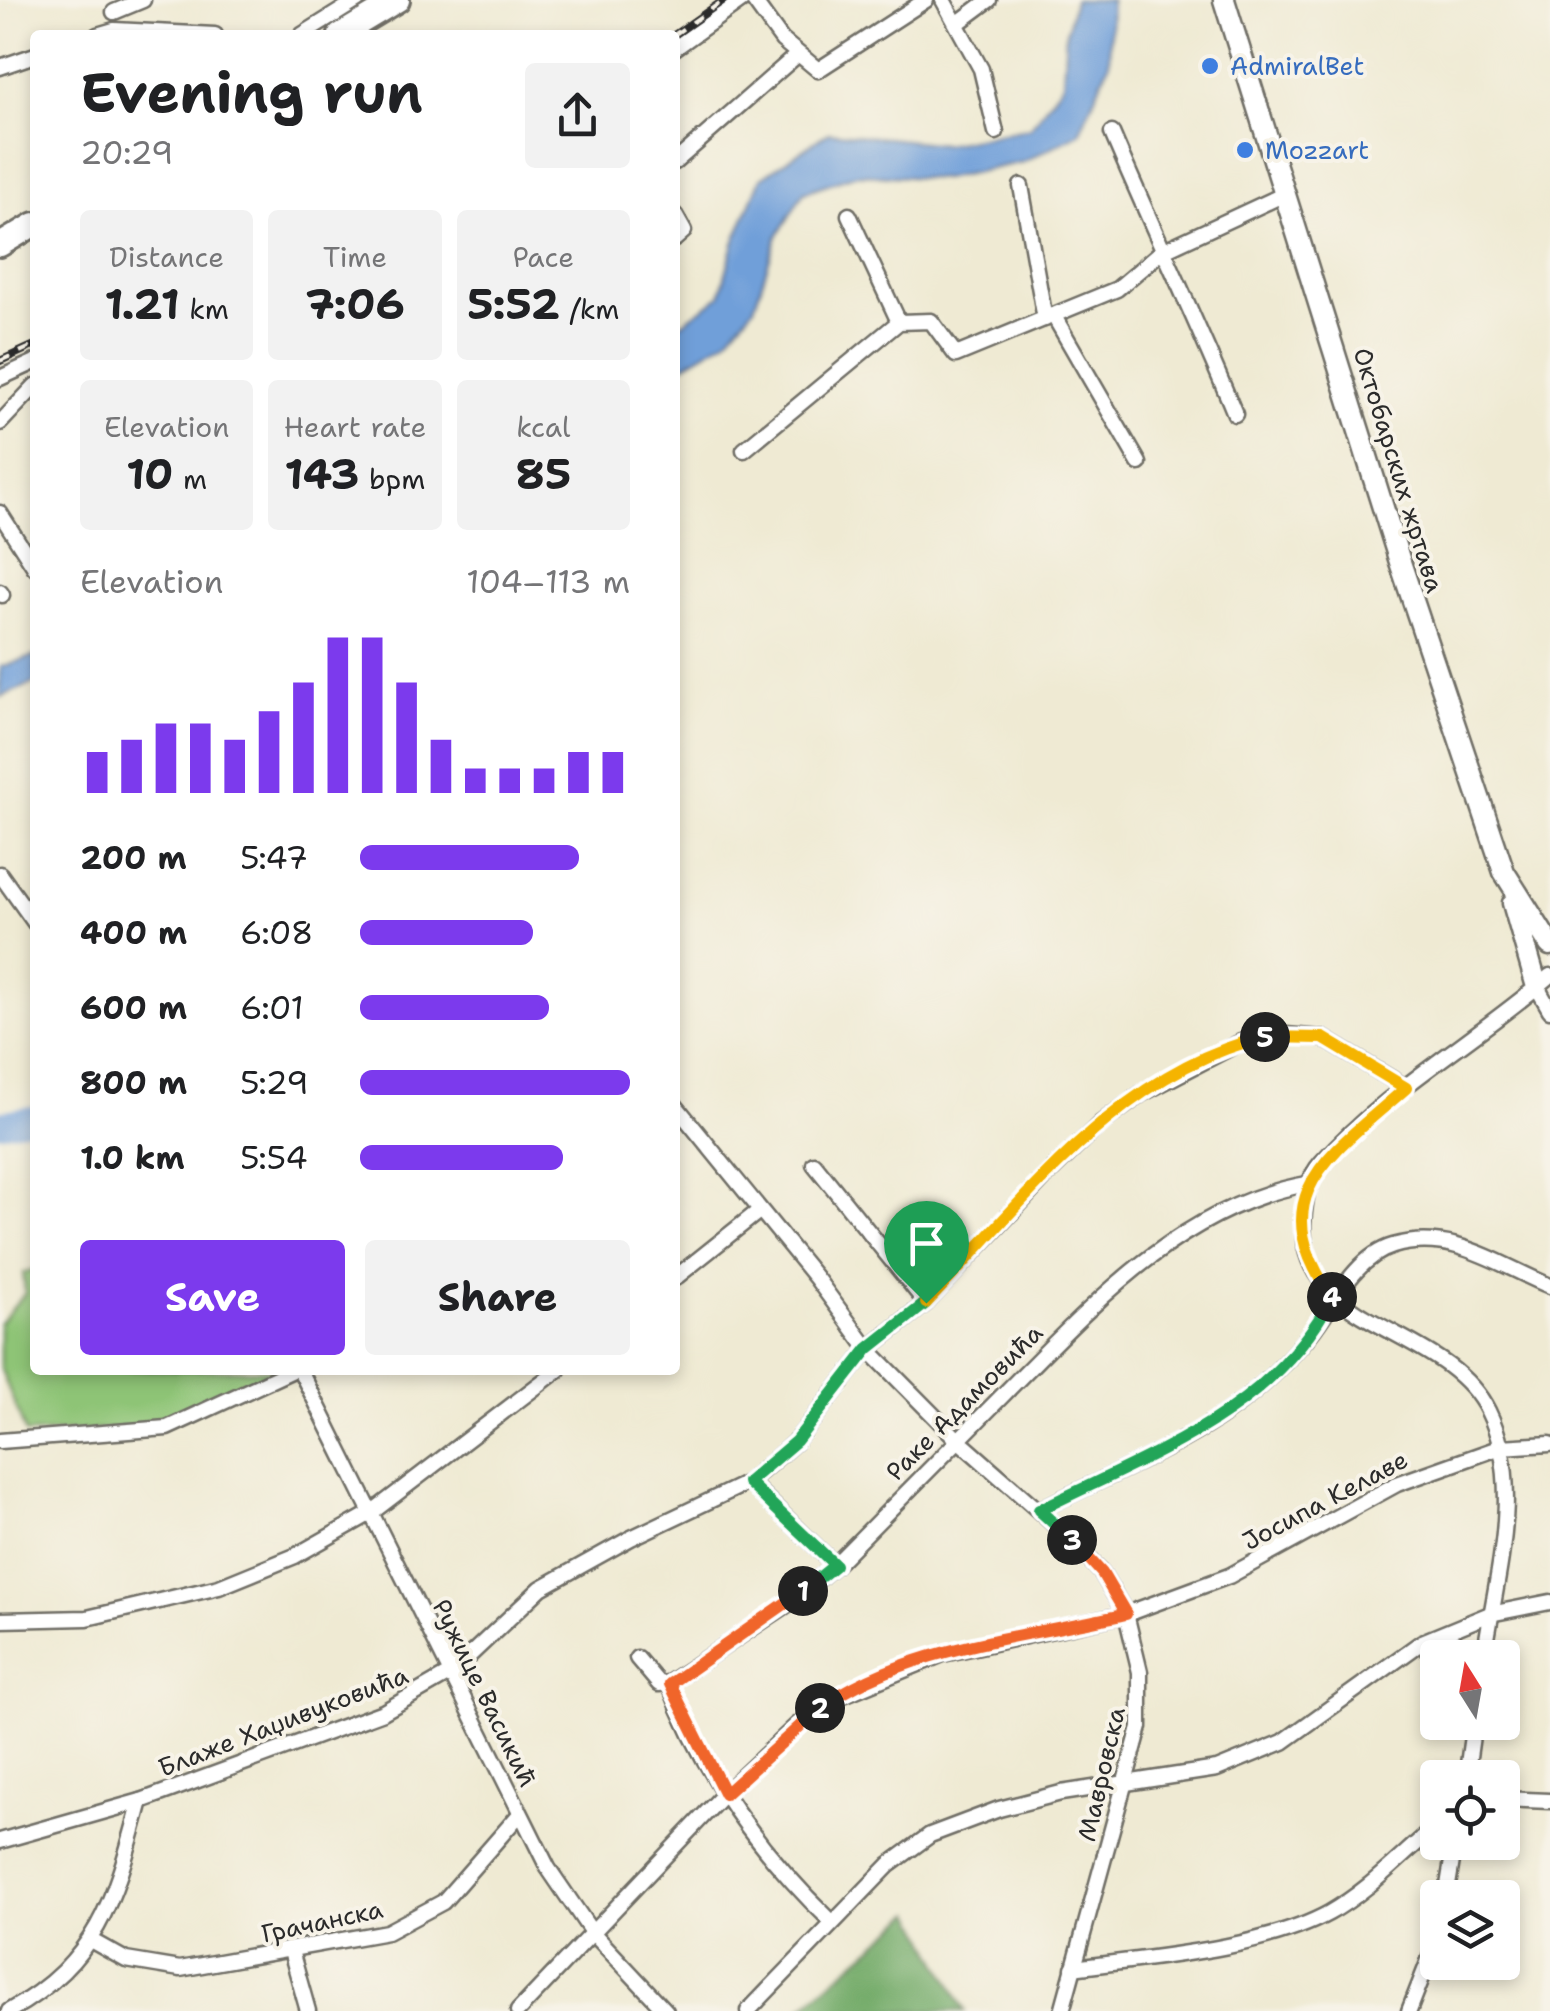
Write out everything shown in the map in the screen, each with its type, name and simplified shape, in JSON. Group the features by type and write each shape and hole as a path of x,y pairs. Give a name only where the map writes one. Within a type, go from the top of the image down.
{"main road":[{"path":"348,30 398,0"},
{"path":"0,245 30,227"}],"street":[{"path":"114,30 113,6 142,0"},
{"path":"310,30 358,0"},
{"path":"680,44 742,0"},
{"path":"753,0 798,55 818,70 926,0"},
{"path":"943,0 981,69 996,132"},
{"path":"958,22 989,0"},
{"name":"Октобарских жртава","path":"1224,0 1400,562 1504,872 1550,945"},
{"path":"680,158 798,55"},
{"path":"0,67 30,57"},
{"path":"1112,133 1162,252 1183,285 1235,414"},
{"path":"1021,186 1050,318 1139,463"},
{"path":"744,450 899,322 931,321 956,355 1117,290 1162,252 1287,193"},
{"path":"849,215 899,322"},
{"path":"0,378 30,364"},
{"path":"0,423 30,391"},
{"path":"0,513 30,560"},
{"path":"1504,872 1544,982 1550,1010"},
{"path":"0,874 30,916"},
{"path":"1486,1640 1506,1488 1500,1447 1488,1410 1469,1382 1437,1354 1332,1297 1311,1267 1302,1235 1308,1184 1320,1164 1406,1088 1544,982"},
{"name":"Блаже Хаџивуковића","path":"9,2011 92,1940 113,1897 141,1800 383,1712 451,1673 541,1588 631,1538 748,1482 796,1441 868,1349 926,1303 1100,1124 1141,1094 1241,1042 1274,1034 1323,1038 1406,1088"},
{"name":"Мавровска","path":"680,1111 868,1349 958,1440 1039,1510 1102,1573 1126,1614 1140,1672 1140,1727 1062,2011"},
{"path":"814,1164 926,1303"},
{"name":"Раке Адамовића","path":"670,1684 791,1602 835,1565 1139,1263 1234,1205 1270,1191 1308,1184"},
{"path":"680,1274 758,1211"},
{"path":"1039,1510 1150,1459 1222,1418 1265,1382 1312,1332 1332,1297 1388,1246 1445,1240 1550,1286"},
{"path":"0,1442 167,1428 281,1375"},
{"name":"Ружице Васикић","path":"302,1375 548,1868 592,1930 666,2011"},
{"path":"0,1620 87,1618 219,1588 295,1556 371,1514 552,1375"},
{"name":"Јосипа Келаве","path":"518,2011 592,1930 797,1725 866,1682 944,1654 1126,1614 1229,1576 1398,1484 1500,1447 1550,1444"},
{"path":"748,1482 835,1565"},
{"path":"748,2011 831,1921 889,1865 930,1834 998,1809 1217,1769 1282,1742 1422,1642 1490,1614 1550,1602"},
{"path":"638,1658 659,1684 670,1684 725,1794 778,1865 831,1921"},
{"path":"0,1842 141,1800"},
{"path":"1520,1800 1550,1801"},
{"name":"Грачанска","path":"92,1940 126,1960 180,1968 387,1932 417,1920 457,1889 484,1852 520,1815"},
{"path":"1073,1968 1144,1959 1302,1927 1364,1888 1420,1840"},
{"path":"291,1951 308,2011"},
{"path":"1409,2011 1421,1980"}],"green space":[{"path":"30,1271 30,1375 265,1375 160,1427 26,1434 0,1367 0,1323 25,1293 23,1273"},
{"path":"913,1912 965,2011 798,2011"}],"water":[{"path":"1074,0 1111,0 1109,64 1079,133 1023,162 943,179 857,174 804,192 777,236 754,307 726,340 680,367 680,324 720,296 734,243 761,178 829,132 944,144 1030,128 1063,83 1066,32"},
{"path":"30,658 30,685 0,697 0,667"}],"waterway":[{"path":"0,1123 30,1119"}],"railway":[{"path":"680,31 724,0"},
{"path":"0,361 30,347"}],"place":[{"name":"AdmiralBet","path":"1210,66"},
{"name":"Mozzart","path":"1245,150"}],"route":[{"path":"1274,1034 1323,1038 1406,1088 1320,1164 1308,1184 1302,1235 1311,1267 1332,1297 1312,1332 1265,1382 1222,1418 1150,1459 1039,1510 1102,1573 1126,1614 944,1654 866,1682 797,1725 725,1794 679,1710 670,1684 791,1602 835,1565 748,1482 796,1441 868,1349 926,1303 1100,1124 1141,1094 1241,1042 1274,1034"}]}
